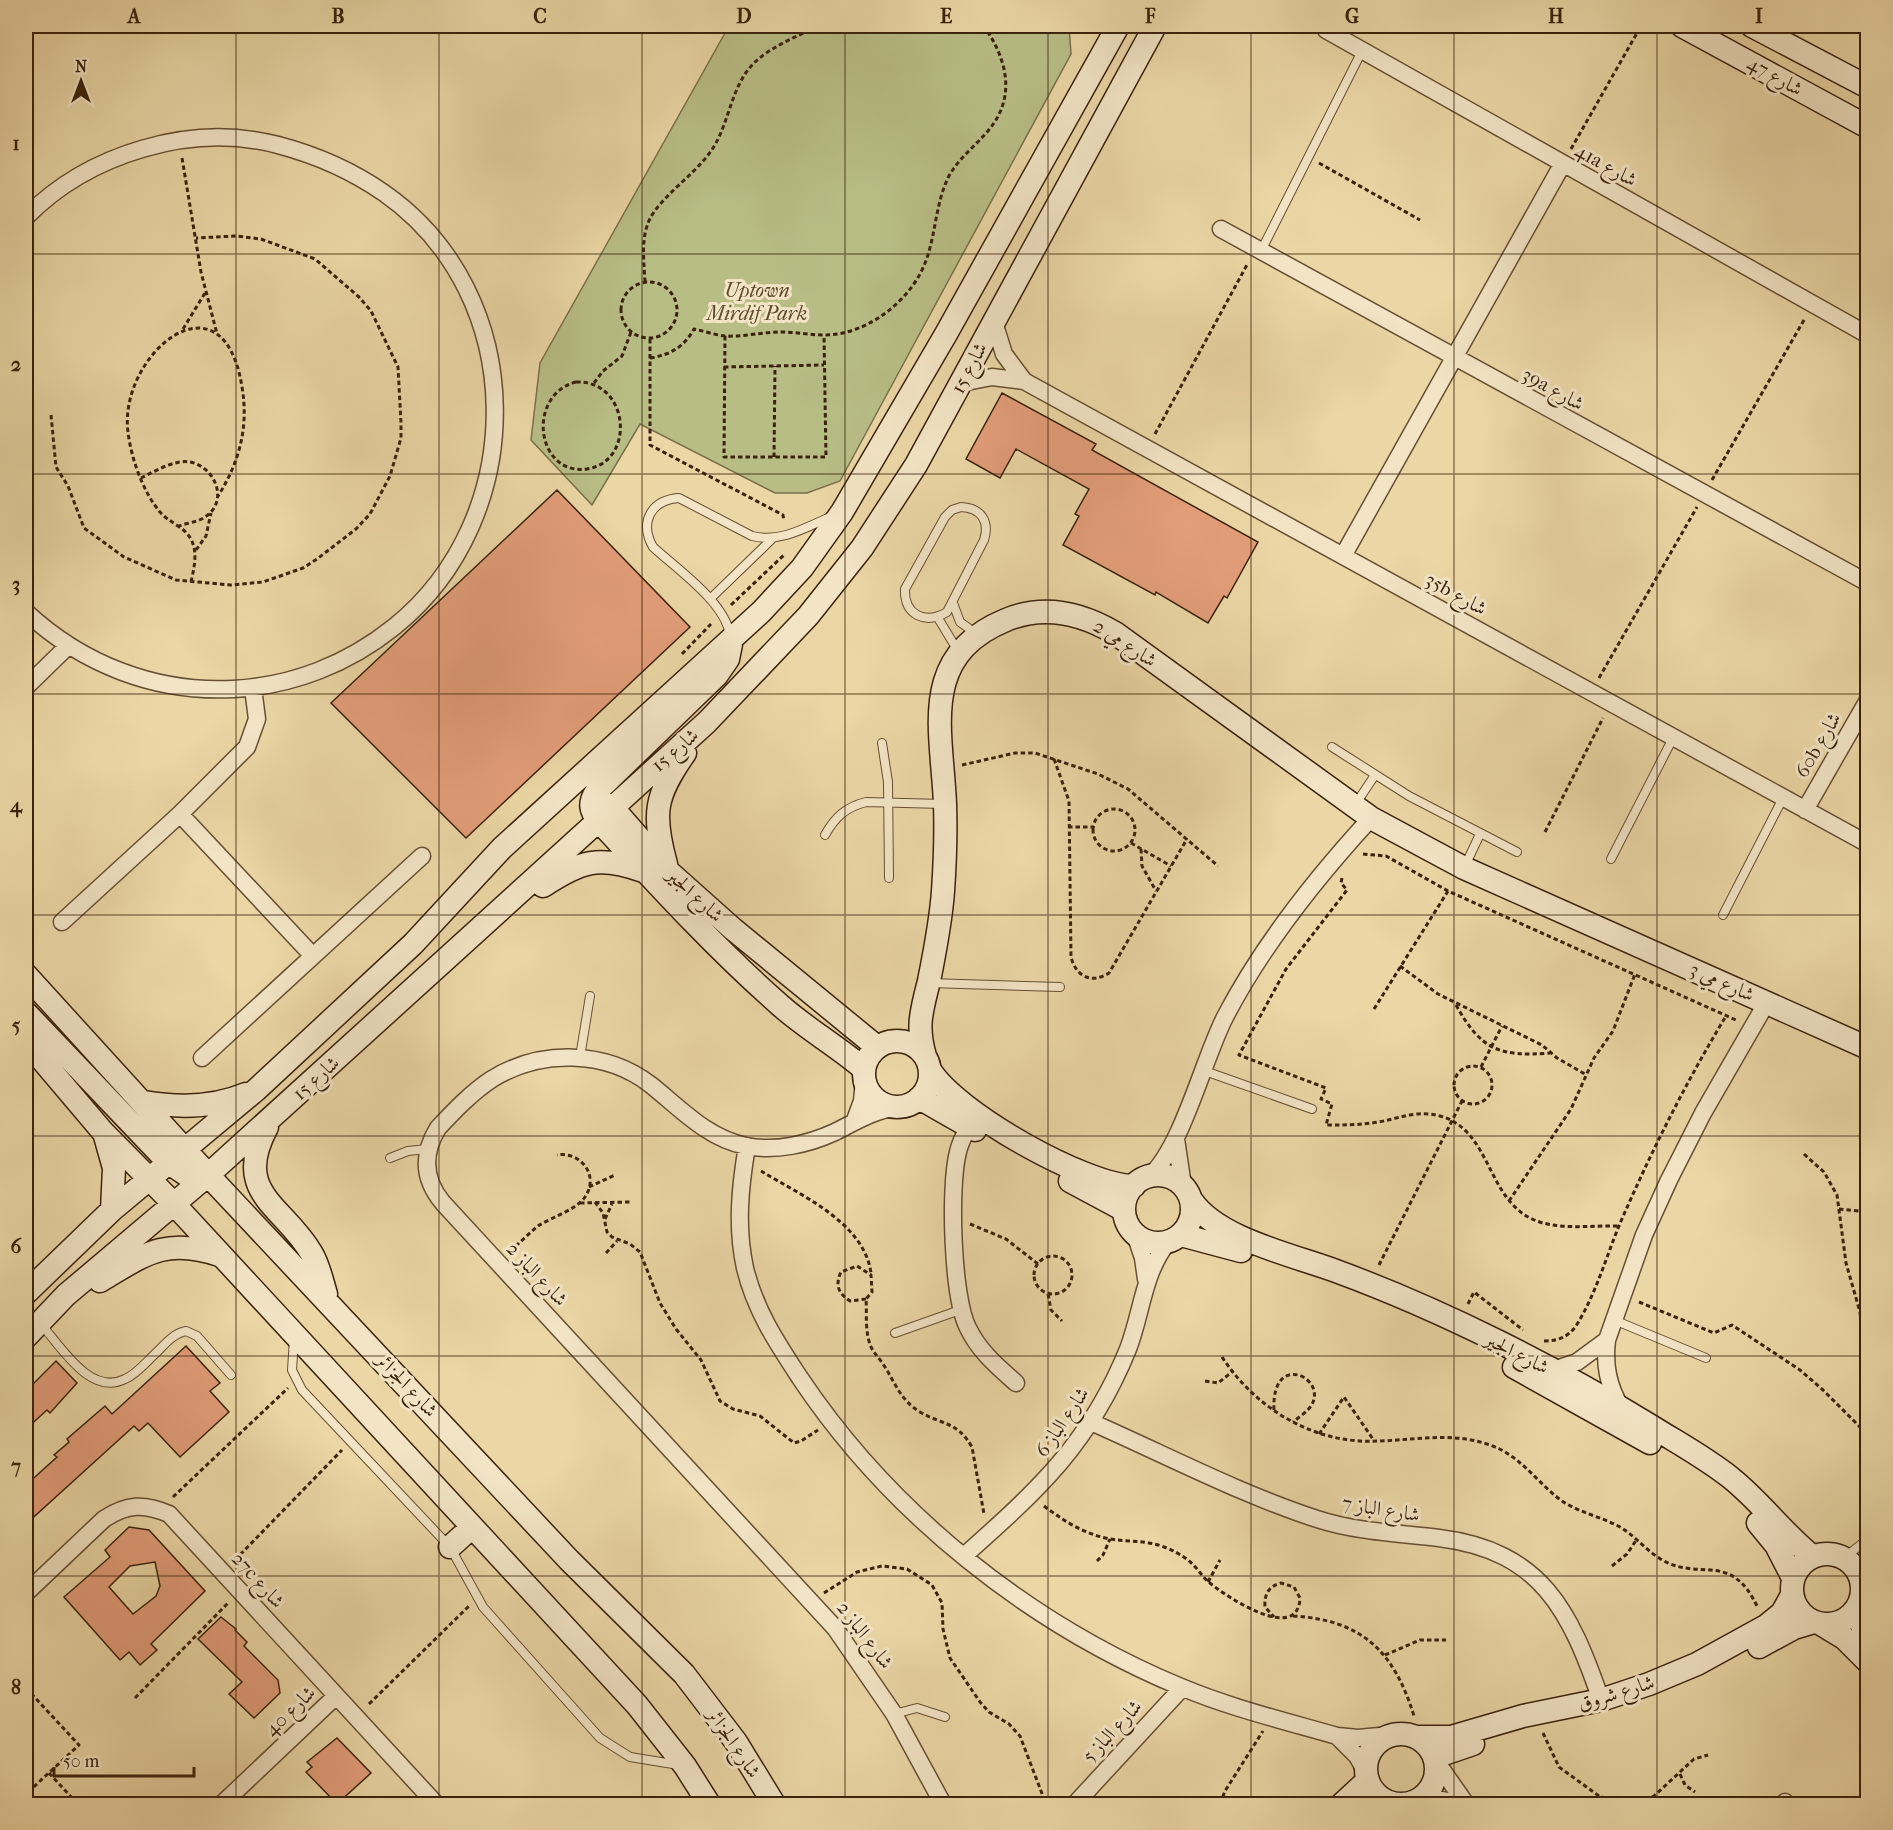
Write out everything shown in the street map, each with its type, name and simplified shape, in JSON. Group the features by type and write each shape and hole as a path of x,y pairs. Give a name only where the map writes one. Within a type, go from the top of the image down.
{"street":[{"name":"شارع 15","path":"32,1330 66,1295 208,1175 517,896 600,809 707,722 808,616 862,549 916,465 1155,26"},
{"name":"شارع 47","path":"1682,26 1868,127"},
{"name":"شارع 47","path":"1752,26 1868,87"},
{"name":"شارع 15","path":"26,1293 112,1210 256,1090 432,926 502,848 559,799 731,640 802,568 842,512 946,334 1111,28"},
{"name":"41a شارع","path":"1326,30 1562,165 1868,335"},
{"path":"26,217 68,183 103,163 140,149 180,141 223,138 267,142 309,153 349,171 386,194 419,223 447,257 463,285 485,335 494,378 496,421 492,464 480,506 467,536 438,583 409,615 375,642 337,664 296,679 253,688 215,690 166,685 138,678 102,664 68,646 26,612"},
{"path":"1343,556 1562,165"},
{"name":"39a شارع","path":"1221,229 1868,583"},
{"name":"35b شارع","path":"994,322 1004,354 1024,381"},
{"path":"946,334 978,352"},
{"name":"35b شارع","path":"961,383 992,377 1024,381 1868,844"},
{"name":"شارع مي 2","path":"927,1063 920,1035 920,1014 928,983 943,898 945,804 938,726 940,695 960,654 978,636 1015,616 1036,612 1078,615 1097,623 1363,812"},
{"path":"559,799 580,797 600,809 717,675 728,659 731,640"},
{"path":"26,687 68,646"},
{"path":"62,922 180,814 247,747 258,719 253,688"},
{"name":"60b شارع","path":"1805,810 1868,700"},
{"path":"668,871 658,833 658,798 669,775 707,722"},
{"name":"شارع الجير","path":"600,809 732,929 830,1009 854,1019 884,1044"},
{"name":"شارع الجير","path":"600,809 646,872 712,942 807,1028 833,1043 864,1076"},
{"path":"1176,1138 1187,1193 1190,1222 1175,1238 1150,1242 1135,1234 1125,1219 1125,1201 1142,1181 1166,1159 1201,1070 1226,1015 1280,929 1363,812"},
{"name":"شارع مي 3","path":"1363,812 1464,868 1767,1002 1703,1113 1644,1235 1614,1320 1606,1354 1609,1382 1621,1407"},
{"path":"180,814 313,956"},
{"path":"202,1058 422,856"},
{"path":"517,896 534,891 585,862 620,862 646,872"},
{"name":"شارع الجزائر","path":"26,975 144,1102 178,1157 208,1175 570,1560 684,1674 736,1742 774,1804"},
{"path":"1767,1002 1868,1048"},
{"path":"807,1028 824,1020 830,1009"},
{"path":"26,1013 178,1157"},
{"path":"855,1120 862,1101 868,1057 920,1014"},
{"path":"26,1041 104,1132 174,1204 637,1705 685,1766 709,1804"},
{"path":"884,1044 906,1042 927,1063 950,1096 1005,1132 1103,1181 1142,1181 1167,1177 1187,1193"},
{"path":"428,1149 438,1128 491,1080 536,1061 580,1058 597,1060 630,1072 694,1122 745,1153 814,1140 876,1111 898,1107 919,1098 928,1085 927,1063"},
{"path":"864,1076 877,1100 898,1107"},
{"path":"144,1102 192,1107 224,1102 256,1090"},
{"path":"919,1098 1124,1210"},
{"path":"273,1117 256,1155 258,1186 266,1201 312,1253 327,1299"},
{"path":"969,1127 958,1150 956,1163 956,1292 960,1310 976,1344 1016,1383"},
{"path":"104,1132 114,1168 112,1210"},
{"name":"شارع الباز 2","path":"428,1149 426,1172 435,1194 812,1601 856,1655 894,1714 943,1804"},
{"path":"745,1153 740,1199 741,1244 753,1294 776,1341 830,1422 899,1500 1013,1592 1090,1642 1182,1688 1337,1736 1358,1738 1408,1734 1416,1737 1430,1748 1465,1804"},
{"name":"شارع الجير","path":"1187,1193 1206,1218 1226,1231 1385,1290 1553,1370 1621,1407 1731,1478 1813,1557"},
{"name":"شارع الباز 6","path":"1135,1234 1143,1258 1146,1282"},
{"name":"شارع الجير","path":"1175,1238 1213,1241 1307,1275 1425,1324 1509,1365 1654,1445 1697,1471 1737,1501 1776,1545 1792,1587"},
{"name":"شارع الباز 6","path":"965,1555 1030,1496 1061,1464 1091,1422 1128,1348 1154,1261 1175,1238"},
{"path":"66,1295 90,1287 155,1250 192,1247 222,1256"},
{"path":"1553,1370 1577,1362 1608,1340"},
{"name":"شارع الباز 7","path":"1091,1422 1268,1500 1320,1520 1374,1532 1459,1541 1502,1556 1539,1582 1560,1606 1582,1646 1601,1700"},
{"name":"27c شارع","path":"26,1593 104,1519 119,1509 136,1505 169,1514 335,1697 436,1804"},
{"path":"450,1547 472,1527"},
{"path":"1868,1639 1860,1622 1862,1583 1859,1573 1844,1558 1823,1554 1804,1562 1792,1587 1799,1611 1844,1638 1868,1662"},
{"name":"شارع شروق","path":"1416,1737 1451,1737 1523,1716 1601,1700 1673,1675 1766,1626 1782,1613 1792,1587"},
{"path":"1817,1623 1838,1623 1847,1619 1860,1603"},
{"name":"شارع شروق","path":"1435,1759 1486,1740 1641,1702 1697,1679 1794,1628 1817,1623"},
{"name":"شارع الباز 5","path":"1075,1804 1182,1688"},
{"name":"شارع 40","path":"222,1804 335,1697"},
{"path":"1342,1804 1367,1776 1369,1754 1374,1746 1390,1735"},
{"path":"1337,1736 1357,1756 1379,1803 1441,1800 1465,1804"},
{"path":"1415,1801 1430,1789 1437,1771 1435,1759"}],"lane":[{"path":"1258,249 1309,157 1362,51"},
{"path":"731,640 722,613 710,599 653,547 647,537 646,525 649,514 657,504 667,499 679,498 752,536 772,539 788,535 842,512"},
{"path":"961,507 971,508 980,512 987,531 953,603 947,612 938,618 927,619 917,616 909,609 905,599 905,588 945,517 952,510 961,507"},
{"path":"710,599 772,539"},
{"path":"953,603 960,622 978,636"},
{"path":"938,618 960,654"},
{"path":"1611,859 1673,738"},
{"path":"882,743 887,769 889,802 888,878"},
{"path":"1332,747 1375,775 1480,834 1517,852"},
{"path":"1363,812 1375,775"},
{"path":"1724,915 1783,798"},
{"path":"825,835 832,822 855,805 889,802 945,804"},
{"path":"1464,868 1480,834"},
{"path":"928,983 1060,987"},
{"path":"580,1058 590,996"},
{"path":"1201,1070 1312,1108"},
{"path":"390,1158 408,1151 428,1149"},
{"path":"895,1333 960,1310"},
{"path":"1614,1320 1706,1358"},
{"path":"32,1330 97,1381 106,1383 124,1380 174,1336 186,1331 197,1336 231,1375"},
{"path":"294,1335 292,1358 296,1380 450,1547 459,1559 477,1599 609,1746 630,1757 685,1766"},
{"path":"1844,1558 1868,1539"},
{"path":"894,1714 916,1708 945,1717"}],"path":[{"path":"645,282 643,247 649,221 664,200 690,177 711,151 723,131 733,98 746,73 766,54 818,26"},
{"path":"649,358 661,357 681,346 694,329 725,336 777,332 824,335 850,331 876,319 906,294 920,274 929,250 943,190 962,158 994,123 1002,108 1006,92 1003,58 984,26"},
{"path":"1562,165 1641,26"},
{"path":"180,141 205,293 217,334"},
{"path":"1309,157 1420,220"},
{"path":"51,415 56,467 68,486 84,528 124,557 176,580 231,585 263,582 303,568 356,529 370,514 390,476 401,438 399,377 395,357 372,311 315,259 249,237 196,238"},
{"path":"1147,449 1258,249"},
{"path":"645,282 664,285 676,299 678,308 677,317 667,333 650,339 631,332 622,316 624,298 629,290 645,282"},
{"path":"183,329 205,293"},
{"path":"191,582 196,550 206,536 211,512 236,461 244,428 243,392 237,363 226,342 207,329 183,329 173,334 152,356 140,376 131,399 128,432 141,478 160,512 187,533 196,550"},
{"path":"594,383 603,371 622,356 631,332"},
{"path":"725,336 724,457 826,457 824,335"},
{"path":"650,339 650,445 783,515 792,547 674,662"},
{"path":"724,366 824,365"},
{"path":"774,366 774,457"},
{"path":"594,383 614,401 620,419 620,438 605,462 589,469 572,468 557,459 546,444 543,427 545,410 554,395 568,384 594,383"},
{"path":"141,478 172,464 190,462 212,475 218,496"},
{"path":"178,526 204,518 211,512"},
{"path":"1545,832 1610,703"},
{"path":"942,764 979,763 1025,752 1098,774 1128,789 1218,866"},
{"path":"1054,759 1068,793 1071,957 1078,973 1094,979 1110,973 1187,839"},
{"path":"1123,811 1134,825 1130,843 1119,850 1106,849 1096,840 1094,827 1104,812 1123,811"},
{"path":"1068,827 1094,827"},
{"path":"1130,843 1171,866"},
{"path":"1141,849 1142,866 1156,892"},
{"path":"1355,858 1364,853 1386,856 1448,891 1753,1027"},
{"path":"1343,874 1341,883 1347,890 1286,969 1239,1055 1326,1088 1321,1099 1332,1104 1326,1125 1373,1123 1419,1113 1443,1116 1473,1137 1488,1169 1509,1201 1520,1211 1546,1223 1619,1226"},
{"path":"1374,1009 1400,966 1432,921 1448,891"},
{"path":"1400,966 1427,987 1542,1045 1585,1074"},
{"path":"1509,1201 1561,1126 1585,1074 1613,1031 1635,974"},
{"path":"1455,1003 1474,1035 1491,1048 1513,1054 1551,1053"},
{"path":"1534,1338 1543,1341 1561,1339 1575,1327 1595,1289 1619,1226 1684,1089 1726,1016"},
{"path":"1481,1068 1502,1026"},
{"path":"1467,1067 1481,1068 1491,1079 1490,1094 1478,1104 1462,1101 1454,1090 1456,1076 1467,1067"},
{"path":"1379,1265 1462,1101"},
{"path":"745,1153 821,1208 843,1226 862,1247 872,1275 872,1292 866,1299 850,1301 838,1289 838,1280 842,1272 857,1266 872,1275"},
{"path":"1804,1154 1824,1172 1837,1195 1846,1263 1860,1312 1868,1405"},
{"path":"557,1155 571,1155 583,1162 589,1175 589,1187 580,1203"},
{"path":"589,1187 615,1175"},
{"path":"595,1202 605,1220 607,1232 617,1241 630,1244 640,1252 660,1303 676,1329 701,1360 720,1401 733,1409 760,1416 794,1443 830,1422"},
{"path":"498,1262 538,1226 580,1203 631,1202"},
{"path":"605,1220 612,1204"},
{"path":"1839,1209 1868,1212"},
{"path":"955,1218 997,1234 1038,1264"},
{"path":"606,1253 617,1241"},
{"path":"1048,1294 1062,1293 1071,1283 1072,1269 1068,1263 1056,1256 1042,1259 1038,1264 1035,1282 1048,1294 1051,1310 1062,1321"},
{"path":"1466,1306 1474,1292 1527,1333"},
{"path":"1623,1295 1714,1333 1732,1325 1800,1370 1868,1435"},
{"path":"866,1299 867,1332 871,1347 901,1395 918,1411 954,1426 972,1447 980,1503 990,1533"},
{"path":"1222,1357 1244,1386 1274,1410 1319,1434 1355,1441 1375,1442 1441,1437 1488,1444 1517,1459 1563,1501 1618,1526 1652,1553 1670,1563 1722,1571 1739,1580 1751,1594 1766,1626"},
{"path":"1205,1381 1218,1383 1232,1372"},
{"path":"1274,1410 1273,1395 1278,1382 1289,1375 1302,1376 1312,1386 1314,1399 1311,1406 1293,1422"},
{"path":"159,1510 296,1380"},
{"path":"1319,1434 1344,1397 1375,1442"},
{"path":"223,1572 351,1440"},
{"path":"1030,1496 1071,1525 1110,1539 1165,1547 1188,1561 1208,1582 1252,1610 1280,1619 1293,1616 1322,1619 1358,1631 1385,1655 1406,1694 1414,1716 1416,1737"},
{"path":"1097,1561 1103,1555 1110,1539"},
{"path":"1612,1566 1627,1554 1637,1539"},
{"path":"1208,1582 1220,1560"},
{"path":"812,1601 857,1572 869,1568 894,1566 926,1580 940,1597 944,1636 950,1658 980,1702 1009,1724 1020,1736 1046,1804"},
{"path":"1274,1617 1264,1600 1269,1588 1281,1583 1294,1587 1298,1592 1300,1605 1293,1616"},
{"path":"135,1698 240,1591"},
{"path":"355,1718 477,1599"},
{"path":"1385,1655 1420,1640 1446,1640"},
{"path":"26,1688 79,1745 26,1794"},
{"path":"1220,1804 1225,1791 1263,1733 1264,1714"},
{"path":"1541,1728 1559,1767 1610,1802 1621,1804 1643,1801 1654,1796 1694,1759 1708,1755"},
{"path":"49,1773 74,1799 68,1804"},
{"path":"1680,1774 1685,1785 1695,1792"}],"green space":[{"name":"Uptown Mirdif Park","path":"729,26 1069,26 1071,54 840,481 807,493 775,493 640,424 592,505 531,440 540,363"}],"building":[{"path":"1002,393 1096,444 1092,450 1258,542 1227,598 1224,596 1208,623 1156,592 1155,595 1063,545 1079,516 1075,514 1089,489 1016,449 1000,478 966,459"},
{"path":"557,490 690,627 466,838 331,703"},
{"path":"186,1346 220,1383 210,1391 229,1412 180,1457 148,1423 139,1431 134,1426 26,1524 26,1485 57,1457 54,1455 69,1442 67,1439 105,1406 112,1414"},
{"path":"56,1361 77,1383 50,1413 47,1410 26,1429 26,1391"},
{"path":"129,1527 149,1530 205,1591 151,1644 157,1650 140,1665 129,1652 120,1660 64,1597 110,1557 105,1550","holes":["155,1562 160,1586 156,1596 133,1614 109,1587 130,1566"]},
{"path":"221,1617 236,1629 247,1642 244,1646 278,1680 280,1693 254,1718 229,1694 242,1682 198,1639"},
{"path":"337,1738 371,1773 337,1804 306,1772 312,1767 307,1762"}]}
